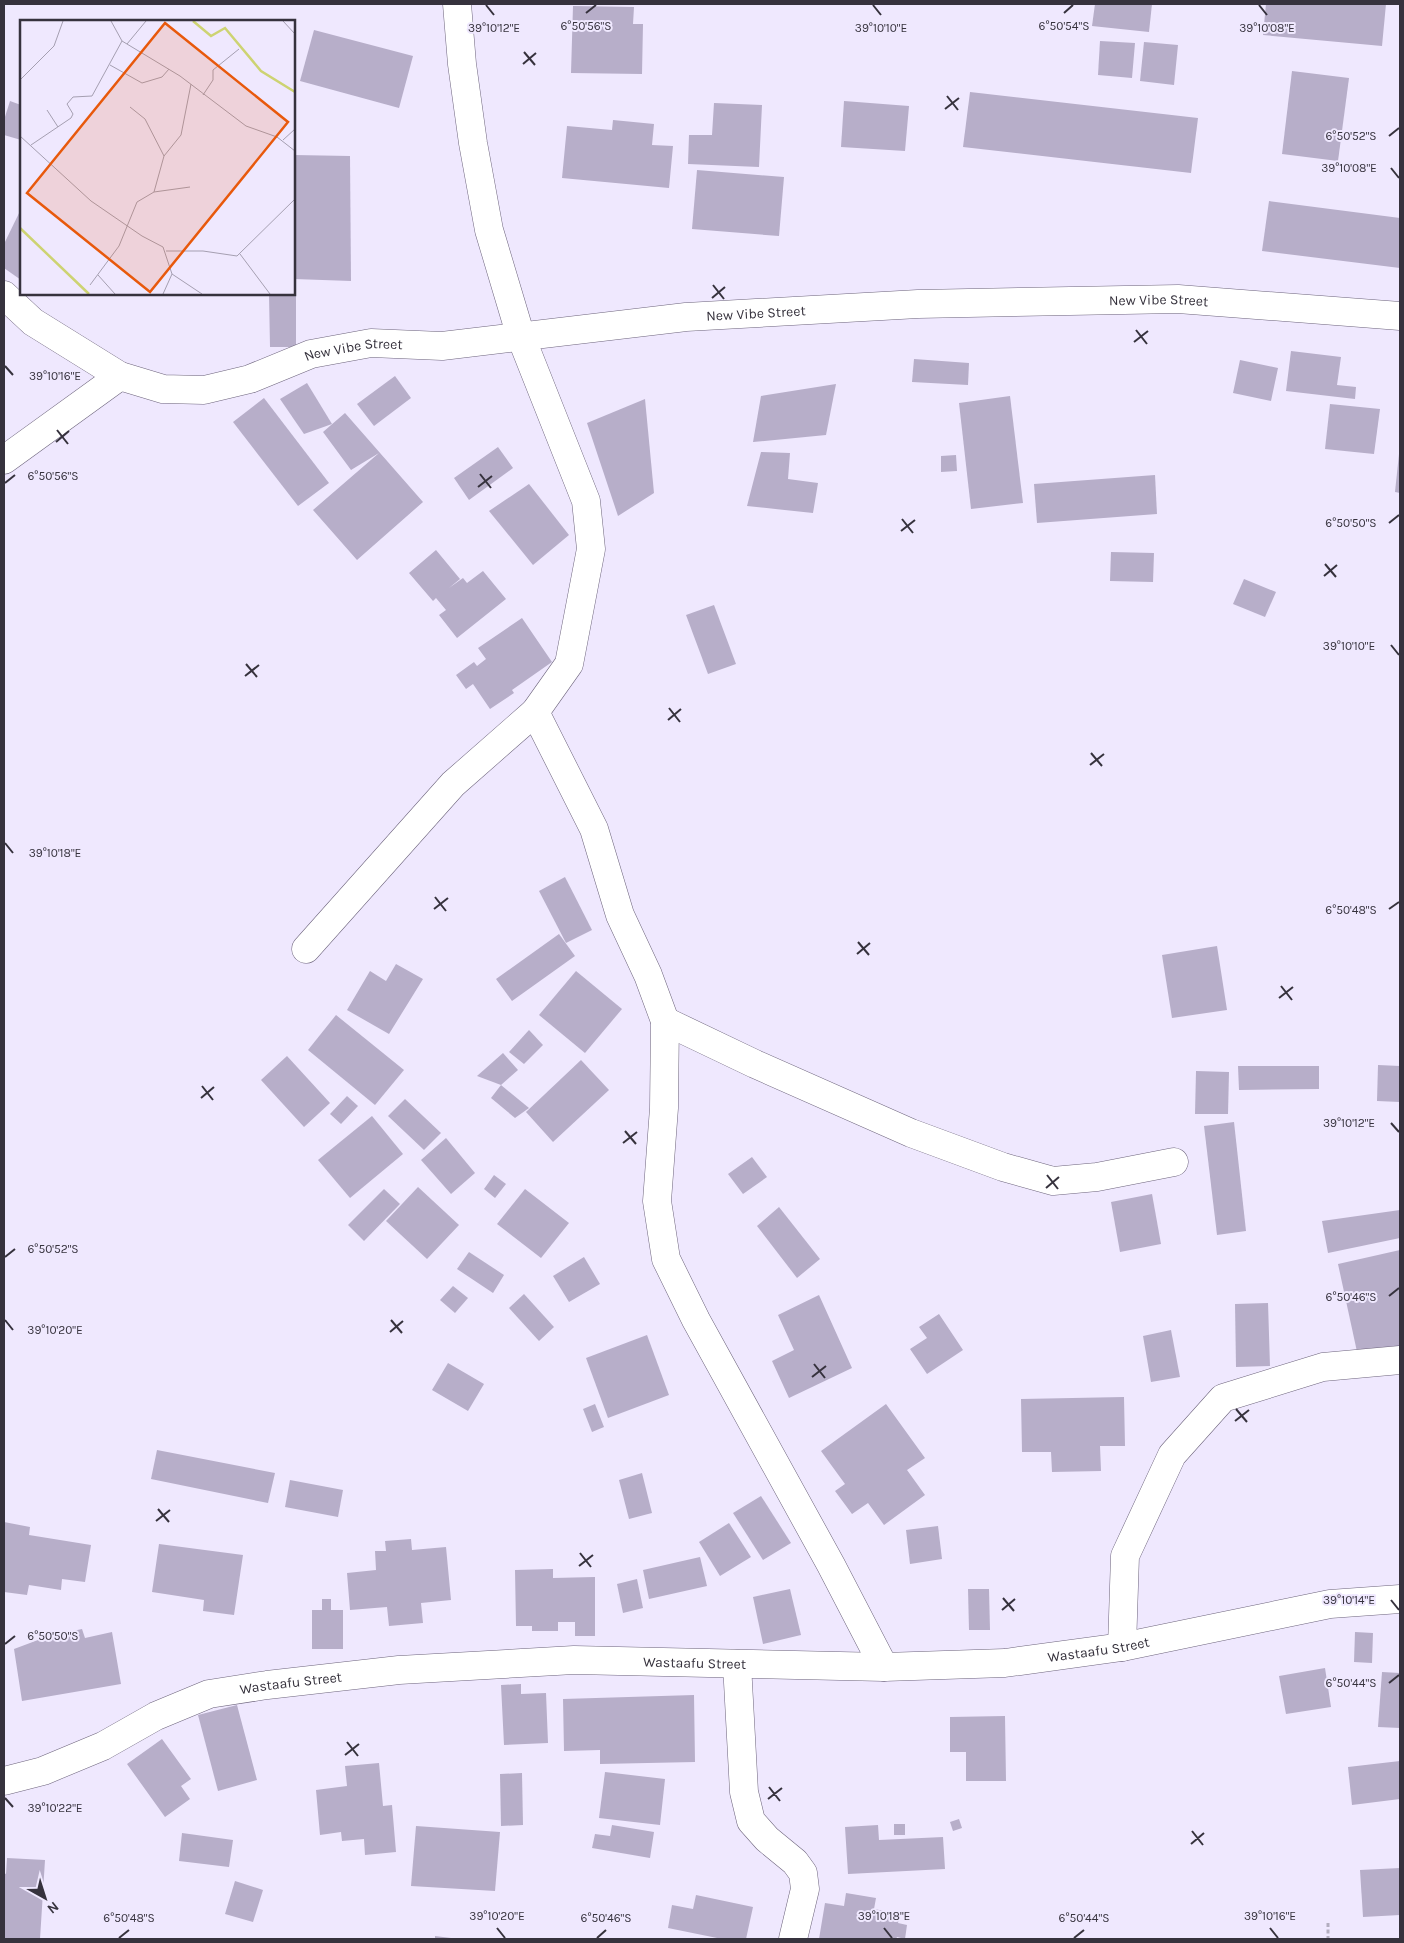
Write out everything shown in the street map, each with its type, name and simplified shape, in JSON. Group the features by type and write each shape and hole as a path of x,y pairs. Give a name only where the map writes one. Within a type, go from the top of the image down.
{"street":[{"path":"306,949 453,784 535,712 569,664 592,549 586,501 521,337 489,230 473,143 462,64 457,4"},
{"name":"New Vibe Street","path":"4,295 34,322 120,376 162,389 204,390 250,379 311,354 371,343 442,346 686,317 928,304 1178,299 1400,316"},
{"path":"4,460 120,376"},
{"path":"535,712 594,829 620,915 648,975 665,1021 664,1108 657,1201 666,1259 696,1320 884,1667"},
{"path":"665,1021 755,1064 911,1133 1003,1167 1053,1181 1097,1178 1174,1162"},
{"path":"1122,1647 1125,1556 1172,1455 1223,1398 1323,1367 1400,1360"},
{"name":"Wastaafu Street","path":"4,1781 43,1771 103,1746 156,1716 209,1694 268,1685 409,1669 574,1660 884,1667 1005,1663 1122,1647 1330,1604 1400,1599"},
{"path":"737,1664 744,1792 751,1821 767,1839 795,1862 803,1873 805,1889 793,1939"}],"path":[{"path":"1328,1922 1328,1939"}],"building":[{"path":"1095,4 1152,4 1149,32 1092,26"},
{"path":"1266,4 1386,4 1382,46 1263,35"},
{"path":"573,6 634,7 633,24 643,24 642,74 571,73"},
{"path":"314,30 413,56 399,108 300,81"},
{"path":"1100,41 1135,43 1132,78 1098,75"},
{"path":"1144,42 1178,45 1174,85 1140,81"},
{"path":"1292,71 1349,78 1338,161 1282,154"},
{"path":"970,92 1198,118 1191,173 963,147"},
{"path":"10,101 20,105 20,140 4,135 4,120"},
{"path":"844,101 909,106 905,151 841,147"},
{"path":"714,103 762,105 759,167 688,164 689,135 712,135"},
{"path":"613,120 654,124 652,145 673,146 669,188 562,178 567,126 612,130"},
{"path":"295,155 350,156 351,281 295,279"},
{"path":"697,170 784,177 779,236 692,229"},
{"path":"1269,201 1400,218 1400,268 1262,251"},
{"path":"20,211 20,279 4,268 4,244"},
{"path":"296,291 296,347 270,347 269,295 295,295"},
{"path":"1291,351 1341,357 1337,385 1356,387 1355,399 1286,391"},
{"path":"914,359 969,363 968,385 912,382"},
{"path":"1240,360 1278,368 1271,401 1233,393"},
{"path":"395,376 411,398 374,426 357,404"},
{"path":"307,383 332,424 304,434 280,399"},
{"path":"836,384 826,435 753,442 761,396"},
{"path":"1010,396 1023,503 971,509 959,403"},
{"path":"264,398 329,483 298,506 233,422"},
{"path":"645,399 654,493 618,516 587,423"},
{"path":"1330,404 1380,409 1374,454 1325,449"},
{"path":"345,413 423,502 357,560 313,510 379,453 351,470 323,432"},
{"path":"498,447 513,468 469,500 454,478"},
{"path":"761,452 790,453 788,479 818,483 813,513 747,506"},
{"path":"956,455 957,471 941,472 941,456"},
{"path":"1400,455 1400,493 1395,492"},
{"path":"1155,475 1157,514 1037,523 1034,484"},
{"path":"529,484 569,535 533,565 489,511"},
{"path":"436,550 460,579 449,588 463,578 467,583 483,571 506,599 457,638 439,615 446,610 436,598 433,601 409,573"},
{"path":"1111,552 1154,553 1153,582 1110,581"},
{"path":"1244,579 1276,592 1265,617 1233,604"},
{"path":"714,605 736,664 708,674 686,615"},
{"path":"522,618 552,662 512,690 514,693 490,709 473,684 466,689 456,675 474,662 477,666 486,659 478,648"},
{"path":"565,877 592,930 566,943 539,891"},
{"path":"559,934 575,956 512,1001 496,979"},
{"path":"1217,946 1227,1010 1172,1018 1162,955"},
{"path":"396,964 423,979 389,1034 347,1010 370,971 386,981"},
{"path":"576,971 622,1009 585,1053 539,1015"},
{"path":"336,1015 404,1070 375,1105 308,1050"},
{"path":"529,1030 543,1045 524,1064 509,1052"},
{"path":"503,1053 518,1070 501,1085 477,1076"},
{"path":"287,1056 330,1103 304,1127 261,1080"},
{"path":"581,1060 609,1090 553,1142 526,1112"},
{"path":"1378,1065 1400,1066 1400,1102 1377,1101"},
{"path":"1238,1066 1319,1066 1319,1089 1239,1090"},
{"path":"1196,1071 1229,1072 1228,1114 1195,1114"},
{"path":"501,1085 529,1108 515,1118 491,1098"},
{"path":"347,1096 358,1106 341,1124 330,1114"},
{"path":"405,1099 441,1133 424,1150 388,1116"},
{"path":"372,1116 403,1154 350,1198 318,1160"},
{"path":"1234,1122 1246,1231 1217,1235 1204,1126"},
{"path":"446,1138 475,1173 451,1194 421,1160"},
{"path":"752,1157 767,1177 743,1194 728,1174"},
{"path":"494,1175 506,1184 495,1198 484,1189"},
{"path":"418,1187 459,1225 427,1259 386,1221"},
{"path":"384,1189 400,1204 364,1241 348,1225"},
{"path":"525,1189 569,1223 541,1258 497,1224"},
{"path":"1152,1194 1161,1244 1120,1252 1111,1202"},
{"path":"779,1207 820,1259 797,1278 757,1226"},
{"path":"1400,1210 1400,1238 1328,1253 1322,1221"},
{"path":"1400,1250 1400,1352 1359,1361 1338,1264"},
{"path":"469,1252 504,1275 493,1293 457,1269"},
{"path":"584,1257 600,1284 569,1302 553,1276"},
{"path":"453,1286 468,1298 455,1313 440,1300"},
{"path":"524,1294 554,1327 539,1341 509,1308"},
{"path":"819,1295 852,1368 789,1398 772,1361 794,1350 778,1315"},
{"path":"1268,1303 1270,1366 1236,1367 1235,1304"},
{"path":"939,1314 963,1350 927,1374 910,1349 927,1338 919,1327"},
{"path":"1171,1330 1180,1377 1151,1382 1143,1336"},
{"path":"647,1335 669,1395 608,1418 586,1358"},
{"path":"448,1363 484,1384 468,1411 432,1390"},
{"path":"1124,1397 1125,1446 1100,1446 1101,1471 1052,1472 1051,1452 1022,1452 1021,1399"},
{"path":"595,1404 604,1427 592,1432 583,1409"},
{"path":"886,1404 925,1458 907,1470 925,1495 884,1525 868,1503 852,1514 835,1491 845,1484 821,1451"},
{"path":"157,1450 275,1473 268,1503 151,1479"},
{"path":"642,1473 652,1513 629,1519 619,1480"},
{"path":"290,1480 343,1490 338,1517 285,1507"},
{"path":"761,1496 791,1543 763,1560 733,1513"},
{"path":"4,1522 30,1527 29,1535 91,1545 85,1582 62,1579 61,1590 29,1585 27,1595 4,1592"},
{"path":"729,1523 751,1557 720,1576 699,1542"},
{"path":"938,1526 942,1559 910,1564 906,1530"},
{"path":"411,1539 412,1550 446,1547 451,1600 421,1603 423,1623 389,1626 387,1607 350,1610 347,1573 376,1570 375,1551 386,1551 385,1541"},
{"path":"159,1544 243,1555 234,1615 203,1611 204,1600 152,1592"},
{"path":"700,1557 707,1586 649,1599 643,1570"},
{"path":"553,1569 553,1578 595,1577 595,1636 575,1636 575,1622 558,1622 558,1631 532,1631 532,1626 516,1626 515,1570"},
{"path":"637,1579 643,1608 623,1613 617,1584"},
{"path":"790,1589 801,1635 763,1644 753,1597"},
{"path":"968,1589 989,1589 990,1630 969,1630"},
{"path":"322,1599 331,1599 331,1610 343,1610 343,1649 312,1649 312,1610 322,1610"},
{"path":"82,1629 85,1638 112,1632 121,1684 22,1701 14,1649 46,1637"},
{"path":"1355,1632 1373,1633 1372,1663 1354,1662"},
{"path":"1325,1668 1331,1707 1286,1714 1279,1676"},
{"path":"1382,1672 1400,1673 1400,1728 1378,1727"},
{"path":"521,1684 521,1694 546,1693 548,1743 504,1745 501,1685"},
{"path":"694,1695 695,1762 600,1764 600,1750 564,1751 563,1699"},
{"path":"237,1705 257,1780 218,1791 198,1715"},
{"path":"1005,1716 1006,1781 966,1781 966,1752 950,1752 950,1717"},
{"path":"162,1739 191,1779 181,1786 190,1799 165,1817 127,1764"},
{"path":"1400,1761 1400,1799 1352,1805 1348,1767"},
{"path":"379,1763 383,1806 392,1805 396,1852 365,1855 364,1839 342,1841 341,1832 320,1835 316,1790 347,1786 345,1766"},
{"path":"605,1772 665,1779 660,1825 599,1818"},
{"path":"522,1773 523,1825 501,1826 500,1774"},
{"path":"959,1819 962,1828 953,1831 950,1822"},
{"path":"894,1824 905,1824 905,1835 894,1835"},
{"path":"612,1825 654,1832 650,1858 592,1848 595,1834 610,1836"},
{"path":"878,1825 879,1840 943,1837 945,1869 848,1874 845,1827"},
{"path":"416,1826 500,1832 495,1891 411,1886"},
{"path":"182,1833 233,1840 229,1867 179,1861"},
{"path":"7,1858 45,1860 40,1939 4,1939 4,1873 6,1874"},
{"path":"1400,1868 1400,1915 1363,1917 1360,1870"},
{"path":"235,1881 263,1890 253,1922 225,1914"},
{"path":"846,1893 876,1898 874,1909 900,1914 898,1923 907,1925 905,1939 897,1937 896,1939 819,1939 825,1903 844,1906"},
{"path":"696,1895 753,1907 746,1939 722,1939 668,1928 672,1905 693,1909"},
{"path":"435,1936 451,1938 451,1939 435,1939"}]}
